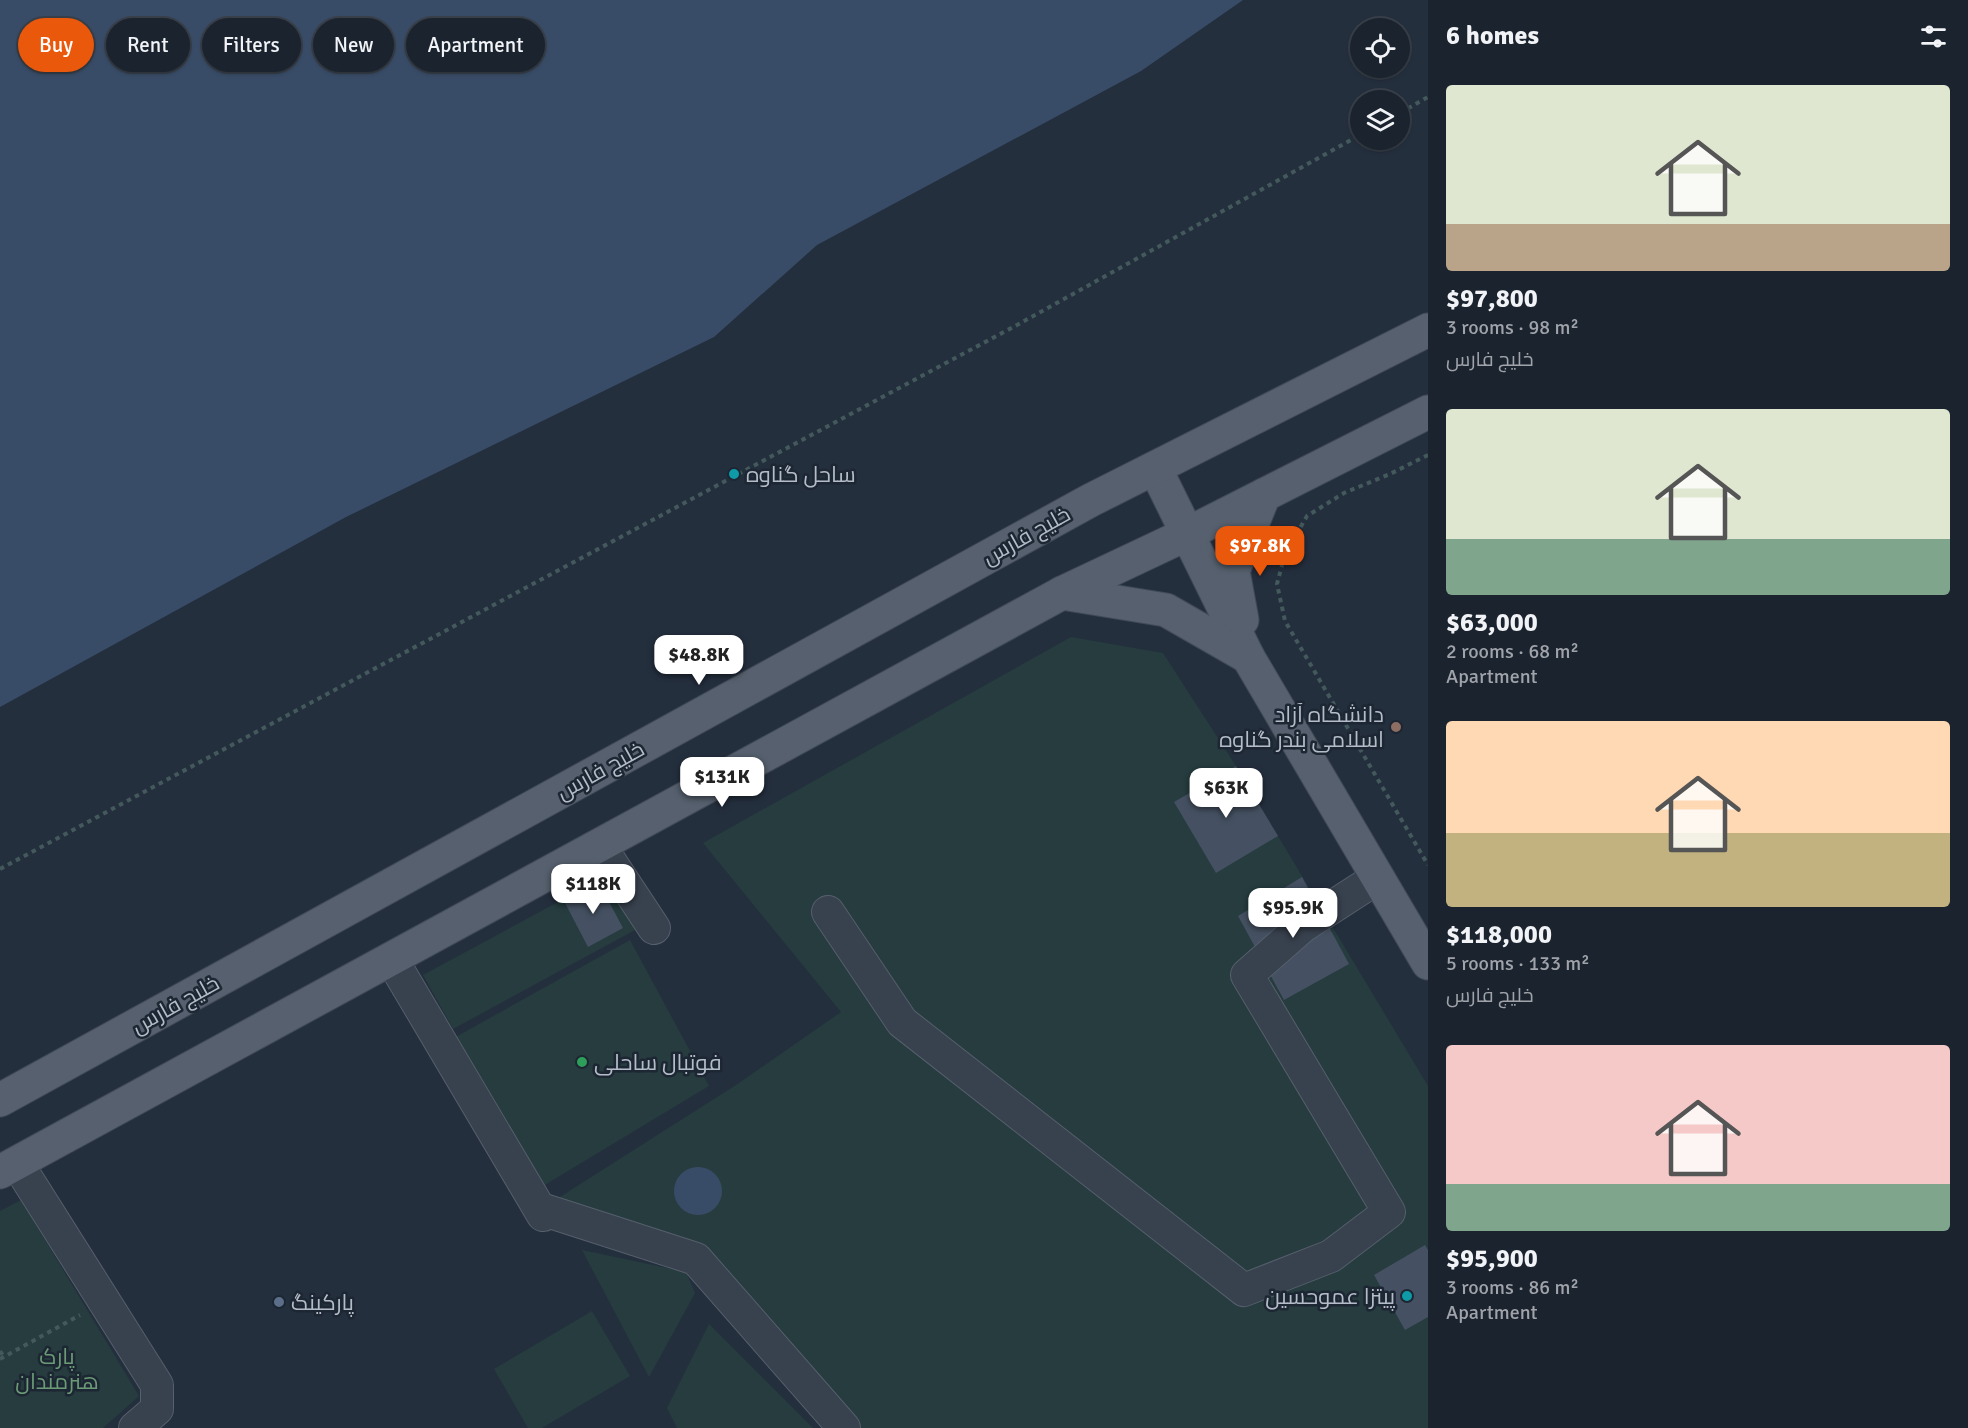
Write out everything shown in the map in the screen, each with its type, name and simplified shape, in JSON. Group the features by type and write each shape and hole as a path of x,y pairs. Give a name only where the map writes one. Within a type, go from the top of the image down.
{"main road":[{"name":"خلیج فارس","path":"0,1100 1080,506 1428,330"},
{"path":"8,1168 1062,593 1187,534 1428,412"},
{"path":"1155,468 1248,657 1428,963"},
{"path":"1248,657 1233,571 1264,495"},
{"path":"1062,593 1166,610 1248,657"}],"lane":[{"path":"600,846 654,928"},
{"path":"828,912 902,1022 1244,1290 1331,1256 1389,1212 1247,975 1303,926 1377,878"},
{"path":"392,960 543,1215 541,1209 696,1259 844,1428"},
{"path":"8,1168 104,1302 157,1385 146,1419"}],"path":[{"path":"1410,107 1428,97"},
{"path":"0,869 1017,326 1350,141"},
{"path":"1428,455 1344,493 1307,516 1285,554 1277,584 1285,621 1428,865"},
{"path":"0,1351 2,1358 104,1302"}],"green space":[{"path":"1071,637 1163,653 1236,766 1428,1086 1428,1428 856,1428 696,1259 541,1209 736,1085 841,1012 703,843"},
{"path":"606,876 635,930 453,1029 423,975"},
{"name":"فوتبال ساحلی","path":"630,940 709,1086 543,1186 452,1039"},
{"name":"پارک هنرمندان","path":"21,1200 139,1396 103,1428 0,1428 0,1211"},
{"path":"582,1250 686,1272 695,1293 649,1377"},
{"path":"592,1311 630,1376 542,1428 528,1428 494,1369"},
{"path":"709,1324 813,1428 677,1428 667,1408"}],"water":[{"path":"0,0 1243,0 1141,71 817,245 714,337 346,517 0,707"},
{"path":"698,1167 715,1174 722,1191 715,1208 698,1215 681,1208 674,1191 681,1174"}],"building":[{"path":"1236,766 1278,836 1216,873 1174,802"},
{"path":"1302,877 1349,964 1284,1000 1238,916"},
{"path":"599,883 623,928 588,947 564,901"},
{"name":"پیتزا عموحسین","path":"1425,1245 1428,1250 1428,1317 1405,1330 1374,1275"}],"place":[{"name":"ساحل گناوه","path":"734,474"},
{"name":"دانشگاه آزاد اسلامی بندر گناوه","path":"1396,727"},
{"name":"فوتبال ساحلی","path":"582,1062"},
{"name":"پیتزا عموحسین","path":"1407,1296"},
{"name":"پارکینگ","path":"279,1302"}]}
